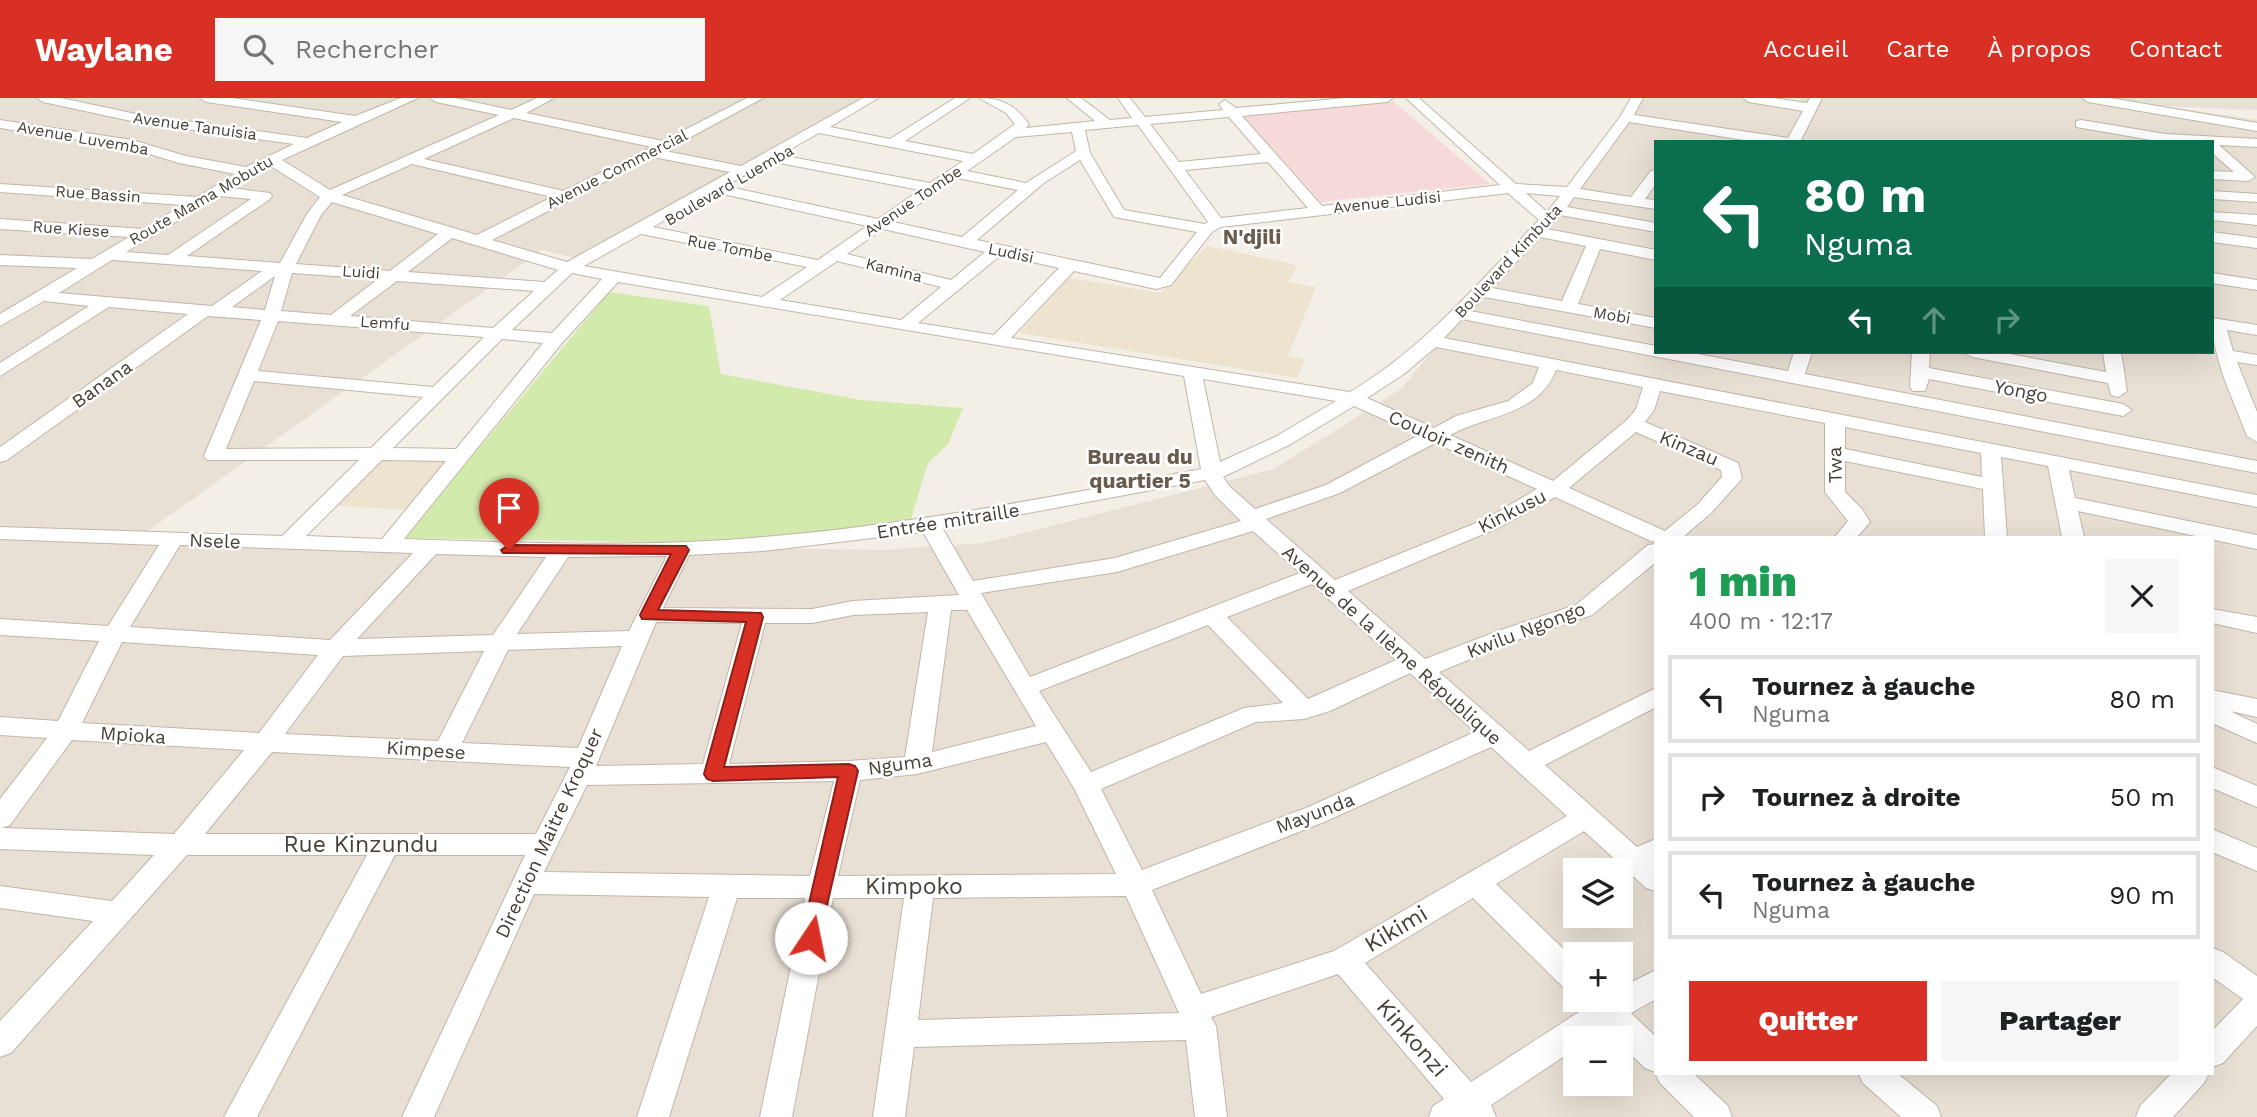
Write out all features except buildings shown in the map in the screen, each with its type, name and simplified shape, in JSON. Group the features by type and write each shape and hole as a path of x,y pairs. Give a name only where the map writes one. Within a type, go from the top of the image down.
{"street":[{"name":"Avenue Tanuisia","path":"43,98 136,118 306,142"},
{"path":"206,98 356,120"},
{"path":"162,153 273,98"},
{"name":"Route Mama Mobutu","path":"0,321 142,233 270,159 410,98"},
{"path":"436,98 748,171"},
{"path":"462,455 275,453 214,456 271,317 282,267 314,214 329,196 548,98"},
{"name":"Avenue Commercial","path":"478,241 752,98"},
{"name":"Boulevard Luemba","path":"573,269 718,189 872,98"},
{"name":"Boulevard Luemba","path":"821,129 880,98"},
{"path":"893,143 964,98"},
{"path":"985,98 1011,110 1018,117 1022,124 1015,132"},
{"path":"1073,98 1108,125"},
{"path":"1124,98 1176,167 1212,226"},
{"path":"1219,98 1317,209"},
{"path":"1015,132 1142,122 1330,100 1387,98"},
{"path":"1412,98 1547,221 1595,243 1654,255"},
{"name":"Boulevard Kimbuta","path":"1352,398 1398,370 1460,314 1547,221 1626,118 1637,98"},
{"path":"1749,98 1813,103 1794,140"},
{"path":"2081,98 2079,128 2133,137 2188,140"},
{"path":"2088,98 2257,127"},
{"path":"2132,106 2257,112"},
{"path":"1626,118 1773,140"},
{"name":"Avenue Luvemba","path":"0,124 132,144 214,167 247,172"},
{"path":"1679,140 1686,127"},
{"name":"Avenue Ludisi","path":"1078,128 1083,153 1119,214 1212,226 1317,209 1512,188 1570,192 1654,205"},
{"path":"821,129 975,159"},
{"name":"Avenue Tombe","path":"765,303 1015,132"},
{"path":"2214,141 2257,144"},
{"path":"2214,147 2249,172 2248,177 2214,175"},
{"path":"965,243 1031,188 1070,159 1083,153"},
{"path":"772,157 932,188"},
{"path":"1176,167 1272,157"},
{"name":"Couloir zenith","path":"270,159 329,196 573,269 765,303 1352,398 1659,536"},
{"path":"408,159 565,196"},
{"path":"954,173 1031,188"},
{"path":"1635,202 1654,177"},
{"name":"Rue Bassin","path":"0,188 196,201"},
{"path":"718,189 878,224"},
{"path":"172,259 265,196 213,191"},
{"path":"2,225 64,192"},
{"path":"2214,195 2257,198"},
{"path":"2214,216 2256,220"},
{"path":"1547,221 1654,228"},
{"name":"Ludisi","path":"878,224 1143,283 1165,282 1212,226"},
{"name":"Rue Kiese","path":"2,225 142,233"},
{"name":"Rue Tombe","path":"643,230 828,261"},
{"path":"335,320 449,233"},
{"path":"2214,236 2257,243"},
{"name":"Mobi","path":"1568,307 1595,243"},
{"path":"905,325 997,250"},
{"name":"Luidi","path":"107,254 550,287"},
{"path":"0,260 92,264"},
{"name":"Kamina","path":"828,261 952,285"},
{"path":"999,340 1070,266"},
{"path":"0,298 37,298 209,312 282,267"},
{"path":"286,544 498,333 573,269"},
{"path":"387,546 556,339 613,277"},
{"path":"2214,278 2257,285"},
{"name":"Mobi","path":"1480,291 1654,323"},
{"path":"0,371 106,303"},
{"name":"Lemfu","path":"209,312 556,339"},
{"name":"Banana","path":"0,456 209,312"},
{"path":"1460,314 1654,351"},
{"path":"2257,330 2214,323 2257,434"},
{"path":"1432,341 2257,501"},
{"path":"1672,354 2257,467"},
{"path":"1794,377 1802,354"},
{"path":"1919,401 1921,354"},
{"name":"Yongo","path":"1983,354 2115,379"},
{"path":"2112,354 2115,379 2130,441"},
{"path":"2225,355 2257,360"},
{"path":"0,627 336,648 499,643 755,617 812,616 853,608 941,604 1028,577 1117,565 1253,521 1334,489 1463,420 1501,411 1531,396 1541,386 1550,362"},
{"name":"Avenue de la IIème République","path":"1192,372 1213,473 1222,491 1584,818 1645,855 1654,875"},
{"name":"Yongo","path":"1920,372 2123,410"},
{"path":"247,375 438,393"},
{"name":"Kinkusu","path":"1322,583 1493,523 1539,495 1555,490 1634,424 1645,410 1653,383"},
{"name":"Entrée mitraille","path":"681,550 763,544 930,525 1078,500 1213,473 1282,441 1352,398"},
{"name":"Twa","path":"1835,419 1835,492 1839,500 1854,511 1859,522 1847,536"},
{"name":"Kinzau","path":"1634,424 1731,467 1732,478 1704,509 1671,536"},
{"path":"1991,449 1996,536"},
{"path":"1835,453 1993,485"},
{"path":"2057,462 2073,536"},
{"path":"2067,503 2257,542"},
{"path":"930,525 1050,732 1086,785 1135,885 1197,1018 1211,1117"},
{"name":"Nsele","path":"0,533 430,547"},
{"path":"0,818 37,772 65,731 113,636 173,540"},
{"path":"0,1043 12,1015 117,913 180,845 265,743 336,648 430,547 561,551 681,550"},
{"name":"Direction Maitre Kroquer","path":"418,1117 525,882 583,767 642,627 681,550"},
{"path":"445,752 499,643 561,551"},
{"name":"Kwilu Ngongo","path":"1415,667 1584,610 1654,552"},
{"path":"1024,688 1212,615 1322,583"},
{"path":"917,765 941,604"},
{"path":"1212,615 1304,710"},
{"path":"2214,616 2257,625"},
{"path":"713,774 755,617"},
{"path":"1086,785 1253,714 1304,710 1415,667"},
{"path":"1526,764 1654,697"},
{"path":"2214,699 2257,708"},
{"path":"2214,714 2257,734"},
{"name":"Mpioka","path":"0,726 265,743"},
{"name":"Nguma","path":"583,767 713,774 849,771 917,765 1050,732"},
{"name":"Mayunda","path":"1135,885 1271,830 1315,816 1493,735"},
{"name":"Kimpese","path":"265,743 445,752 583,767"},
{"path":"776,1117 821,887 849,771"},
{"path":"2214,778 2257,797"},
{"name":"Kikimi","path":"1197,1018 1344,960 1584,818"},
{"name":"Rue Kinzundu","path":"0,838 180,845 543,845"},
{"path":"240,1117 388,843"},
{"path":"2214,843 2257,860"},
{"name":"Kimpoko","path":"525,882 821,887 1135,885"},
{"path":"1475,882 1563,967"},
{"path":"653,1117 727,884"},
{"path":"889,1117 920,886"},
{"path":"0,897 117,913"},
{"name":"Kinkonzi","path":"1344,960 1464,1112"},
{"path":"2214,962 2257,992"},
{"path":"1633,992 1654,984"},
{"path":"2214,1051 2257,1005"},
{"path":"1464,1112 1592,1012"},
{"path":"1608,1012 1654,1056"},
{"path":"900,1034 1197,1018"},
{"path":"1673,1075 1716,1117"},
{"path":"1876,1075 1925,1117"},
{"path":"2152,1117 2191,1075"}],"shaded area":[{"path":"0,98 861,98 579,259 542,250 138,538 880,550 984,543 1274,469 1401,389 1643,98 1777,98 1798,102 1802,98 2257,98 2257,110 2164,106 2257,120 2257,1117 0,1117"},
{"path":"1393,101 1490,184 1321,202 1240,113"},
{"path":"1207,246 1297,265 1288,282 1316,287 1288,356 1305,360 1297,378 1019,333 1069,278 1161,293"},
{"path":"380,458 451,459 409,510 338,506"}],"green space":[{"path":"609,292 709,306 721,374 861,400 963,408 948,444 928,463 910,522 775,539 659,542 404,538"}],"district":[{"name":"N'djili","path":"1252,236"},
{"name":"Bureau du quartier 5","path":"1140,468"}],"route":[{"path":"509,550 681,550 648,615 755,617 713,774 849,771 811,938"}]}
